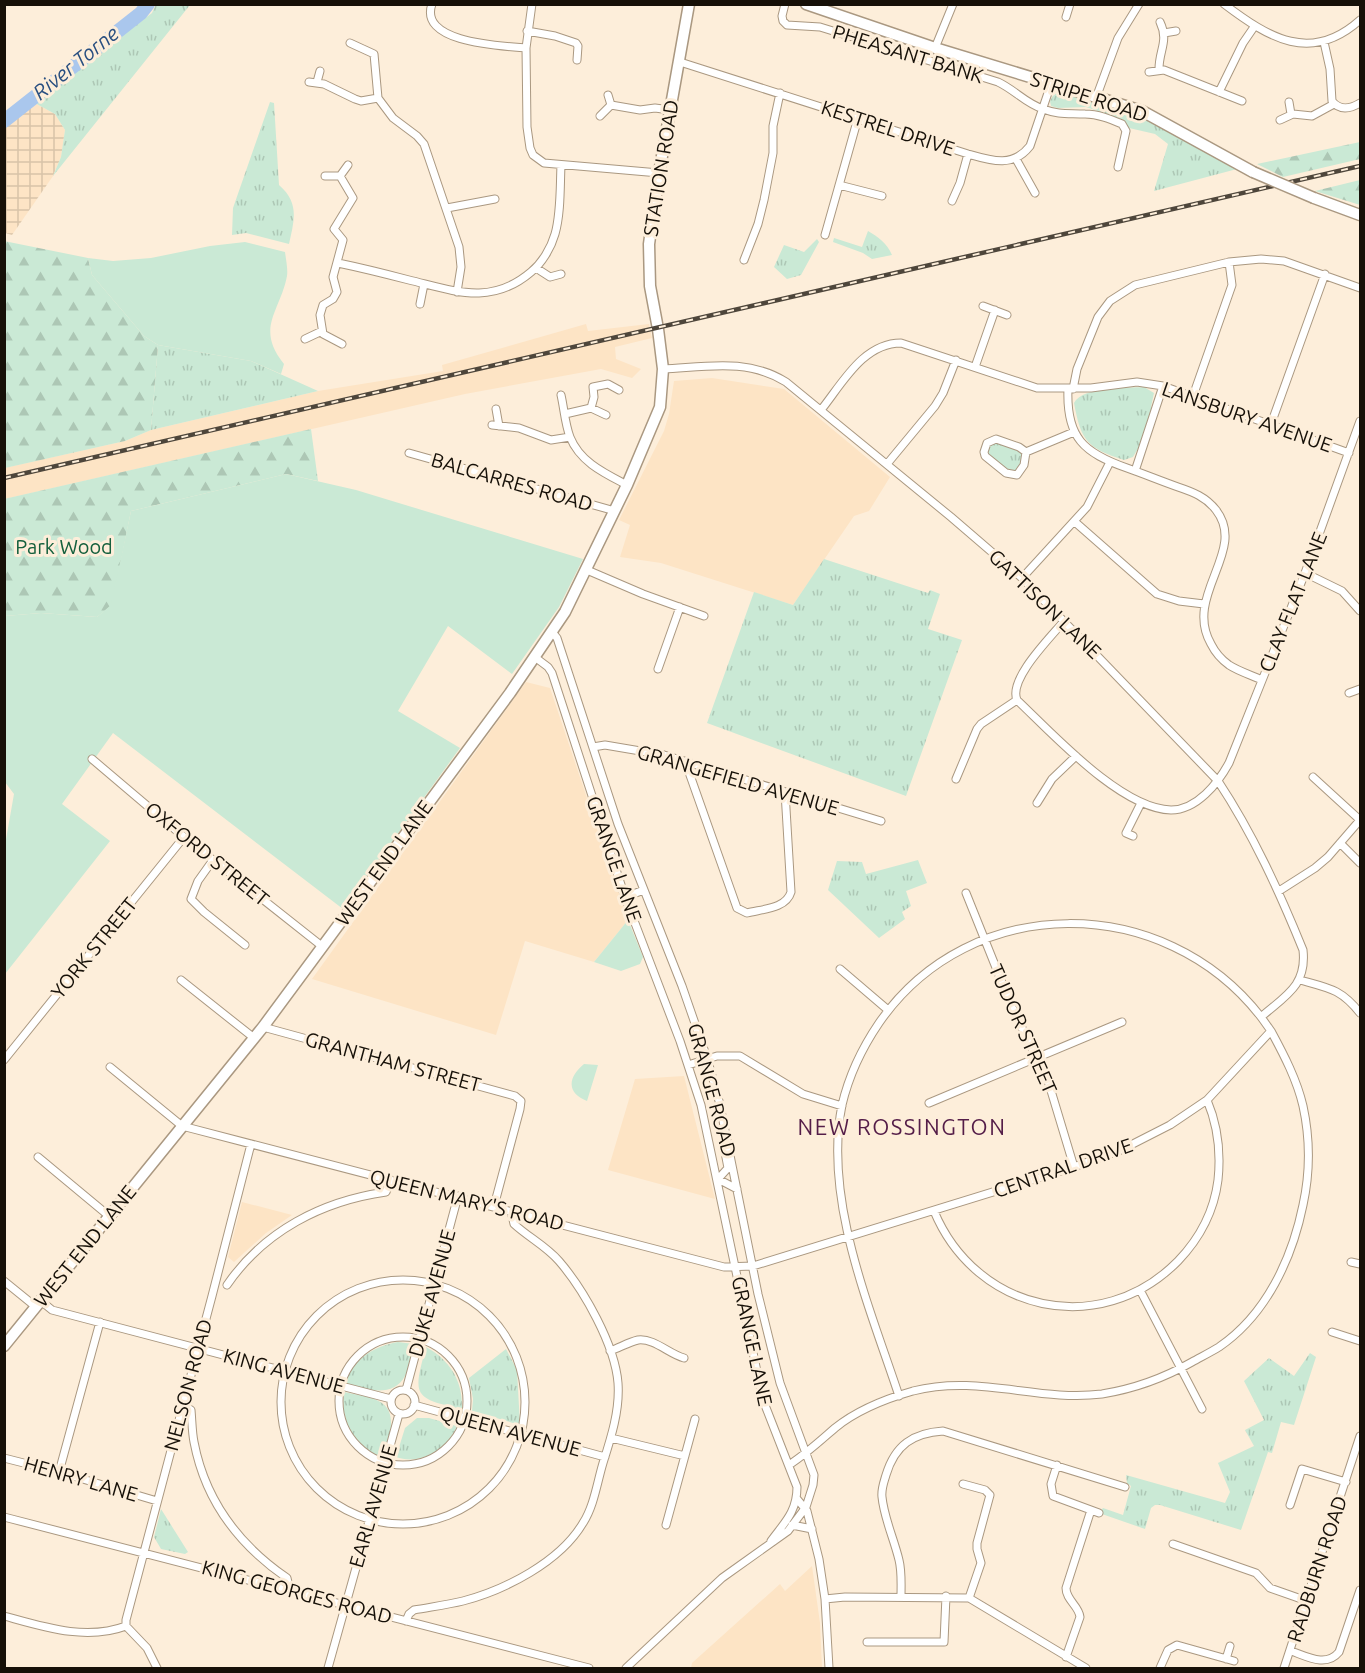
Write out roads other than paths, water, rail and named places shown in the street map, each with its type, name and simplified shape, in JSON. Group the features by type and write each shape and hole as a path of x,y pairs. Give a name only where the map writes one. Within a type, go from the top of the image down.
{"street":[{"path":"432,4 429,12 432,23 442,32 472,42 526,48"},
{"path":"532,4 526,48 528,134 533,155 544,163 659,173"},
{"name":"PHEASANT BANK","path":"785,4 782,16 787,25 820,27 998,82 1014,91 1028,104 1043,109"},
{"name":"STRIPE ROAD","path":"806,4 826,8 935,48 1142,111 1253,172 1360,215"},
{"path":"935,48 953,4"},
{"path":"1066,17 1070,4"},
{"path":"1096,98 1118,38 1139,4"},
{"path":"1224,4 1254,27 1293,42 1324,42 1342,34 1360,20"},
{"name":"STATION ROAD","path":"658,329 650,286 649,244 659,173 690,5"},
{"path":"1159,69 1164,41 1160,22"},
{"path":"1219,92 1243,43 1254,27"},
{"path":"527,31 555,36 576,43 578,46 577,60"},
{"path":"1164,33 1176,31"},
{"path":"1324,42 1334,104 1346,109 1360,103"},
{"path":"350,43 374,54 378,98 393,118 424,144 461,256 457,292"},
{"name":"KESTREL DRIVE","path":"680,62 968,154 1001,162 1016,159"},
{"path":"1149,72 1159,69 1242,101"},
{"path":"320,71 313,82 361,101 378,98"},
{"path":"1035,193 1016,159 1030,146 1052,84"},
{"path":"744,260 758,224 764,200 773,153 773,126 780,93"},
{"path":"609,95 611,105"},
{"path":"1289,102 1291,114"},
{"path":"1280,120 1291,114 1312,117 1334,104"},
{"path":"611,105 640,110 655,108 670,110"},
{"path":"600,116 611,105"},
{"path":"1043,109 1065,115 1087,114 1122,124 1126,131 1118,167"},
{"path":"825,235 858,118"},
{"path":"952,201 968,154"},
{"path":"340,176 348,165"},
{"path":"338,263 457,292 474,294 500,291 523,279 542,262 555,235 561,165"},
{"path":"325,176 340,176"},
{"path":"322,331 321,309 333,299 337,292 333,278 343,240 335,228 353,198 340,176"},
{"path":"839,185 882,196"},
{"path":"447,208 495,199"},
{"path":"484,201 487,210"},
{"path":"1262,680 1230,666 1214,648 1204,627 1204,604 1225,545 1224,525 1221,517 1212,505 1198,494 1093,454 1074,432 1070,389 1102,310 1120,293 1135,285 1229,262 1272,259 1325,274 1360,288"},
{"path":"1193,396 1232,285 1229,262"},
{"path":"536,268 550,277 561,274"},
{"path":"1271,424 1325,274"},
{"path":"420,304 424,284"},
{"path":"982,306 1006,315"},
{"path":"975,367 994,310"},
{"name":"WEST END LANE","path":"4,1346 263,1027 553,633 615,511 660,407 663,369 658,329"},
{"path":"305,339 322,331"},
{"path":"322,331 342,344"},
{"name":"LANSBURY AVENUE","path":"821,410 864,357 881,347 901,343 1037,388 1070,389 1137,382 1163,386 1349,453"},
{"path":"887,464 935,406 943,393 956,360"},
{"name":"GATTISON LANE","path":"663,369 735,365 773,374 887,464 1022,578 1218,781 1241,818 1279,891 1303,950 1304,960 1300,980"},
{"path":"591,408 594,398 593,387 608,384 619,390"},
{"path":"1135,471 1163,386"},
{"path":"561,394 570,437 584,458 597,470 627,485"},
{"path":"565,414 591,408 606,415"},
{"path":"496,409 495,425 519,428 551,440 570,437"},
{"name":"CLAY FLAT LANE","path":"1218,781 1229,762 1305,573 1360,421"},
{"path":"1026,453 1074,432"},
{"path":"996,439 1019,447 1026,453 1022,471 1017,475 1012,475 985,456 984,452 987,443 996,439"},
{"name":"BALCARRES ROAD","path":"409,453 615,511"},
{"path":"1022,578 1075,522 1093,498 1110,462"},
{"path":"1075,522 1157,594 1179,601 1204,604"},
{"path":"586,570 704,616"},
{"path":"1305,573 1334,585 1360,611"},
{"path":"658,669 680,608"},
{"path":"1064,621 1026,667 1015,691 1017,700 1076,756 1108,782 1141,803 1170,810 1181,808 1211,789 1218,781"},
{"name":"GRANGE ROAD","path":"553,633 618,824 682,986 707,1058 726,1134 780,1383 814,1475 806,1508 790,1524"},
{"name":"GRANGE LANE","path":"536,658 552,673 625,897 701,1105 763,1400 797,1487 797,1499"},
{"path":"1349,693 1360,689"},
{"path":"956,779 977,729 1017,700"},
{"path":"577,748 592,745"},
{"name":"GRANGEFIELD AVENUE","path":"592,745 639,750 685,760 881,821"},
{"path":"1037,803 1052,779 1076,756"},
{"name":"OXFORD STREET","path":"92,759 184,837 323,947"},
{"path":"685,760 737,908 747,913 780,905 786,902 791,892 785,792"},
{"path":"1279,891 1315,868 1360,820 1313,777"},
{"path":"1133,836 1126,833 1141,803"},
{"name":"YORK STREET","path":"4,1060 184,837"},
{"path":"1340,843 1360,863"},
{"path":"213,860 198,880 191,899 245,945"},
{"path":"625,897 644,890"},
{"name":"TUDOR STREET","path":"966,893 1011,1005 1057,1107 1074,1167"},
{"path":"789,1465 807,1454 847,1419 873,1405 914,1391 959,1384 1066,1395 1103,1394 1143,1384 1181,1369 1220,1346 1238,1331 1258,1309 1283,1268 1300,1221 1307,1173 1303,1105 1292,1072 1271,1031 1241,994 1201,961 1167,943 1114,927 1063,923 1032,926 985,939 961,950 927,972 888,1010 856,1062 842,1106 838,1134 839,1167 848,1238 899,1396"},
{"path":"840,969 888,1010"},
{"path":"181,980 254,1038"},
{"path":"1261,1017 1300,980 1337,991 1348,999 1360,1013"},
{"path":"929,1103 1122,1022"},
{"name":"GRANTHAM STREET","path":"263,1027 515,1096 522,1100 494,1206"},
{"name":"CENTRAL DRIVE","path":"753,1266 1074,1167 1121,1150 1177,1121 1207,1100 1271,1031"},
{"path":"688,1065 723,1055 740,1056 803,1094 842,1106"},
{"path":"110,1067 182,1126"},
{"path":"934,1210 947,1238 965,1260 990,1281 1024,1298 1062,1307 1079,1307 1104,1303 1140,1290 1155,1281 1183,1256 1194,1242 1211,1210 1216,1191 1219,1152 1217,1130 1207,1100"},
{"name":"QUEEN MARY'S ROAD","path":"182,1126 724,1267 753,1266"},
{"name":"GRANGE LANE","path":"718,1179 728,1168 724,1148 726,1134"},
{"name":"NELSON ROAD","path":"126,1626 251,1144"},
{"path":"38,1156 109,1216"},
{"path":"718,1179 737,1189"},
{"path":"227,1285 254,1252 291,1224 332,1204 386,1192 391,1180"},
{"name":"DUKE AVENUE","path":"406,1390 458,1196"},
{"path":"406,1621 414,1610 465,1601 488,1593 530,1573 564,1546 584,1523 611,1438 618,1384 610,1351 571,1276 546,1248 514,1224 511,1211"},
{"path":"1351,1262 1360,1264"},
{"name":"KING AVENUE","path":"4,1281 38,1304 52,1310 391,1399"},
{"path":"434,1283 452,1290 484,1311 501,1330 514,1350 522,1367 524,1381 527,1406 525,1435 499,1481 486,1496 472,1505 432,1520 369,1518 350,1510 326,1495 313,1485 295,1462 283,1437 279,1418 278,1390 283,1371 294,1341 335,1302 357,1291 381,1285 434,1283"},
{"path":"1140,1290 1202,1409"},
{"path":"59,1472 100,1322"},
{"path":"1332,1332 1360,1341"},
{"path":"394,1338 420,1339 439,1347 459,1368 467,1395 465,1419 456,1437 435,1458 419,1464 404,1466 384,1463 367,1454 349,1435 340,1411 341,1386 350,1365 366,1350 394,1338"},
{"path":"610,1351 646,1340 684,1358"},
{"path":"406,1390 412,1395 414,1405 410,1412 399,1414 391,1407 391,1399 396,1392 406,1390"},
{"path":"183,1405 191,1410 193,1440 198,1459 223,1515 258,1557 286,1578 290,1591"},
{"name":"QUEEN AVENUE","path":"414,1405 605,1457"},
{"name":"EARL AVENUE","path":"328,1668 399,1414"},
{"path":"666,1525 695,1419"},
{"path":"901,1597 899,1562 881,1494 888,1466 900,1446 922,1434 943,1431 1125,1487"},
{"name":"RADBURN ROAD","path":"1284,1668 1357,1455 1360,1436"},
{"path":"611,1438 685,1456"},
{"name":"HENRY LANE","path":"4,1458 157,1501"},
{"path":"1057,1465 1051,1484 1053,1496 1099,1513"},
{"path":"1290,1505 1302,1469 1346,1482"},
{"path":"963,1484 985,1490 990,1495 977,1543 981,1563 969,1598"},
{"path":"626,1668 722,1578 769,1543 790,1524 797,1499 806,1508 812,1529 825,1599 830,1668"},
{"path":"1066,1657 1080,1617 1067,1595 1066,1588 1091,1510"},
{"name":"KING GEORGES ROAD","path":"4,1517 590,1668"},
{"path":"790,1524 812,1529"},
{"path":"1173,1544 1256,1573 1270,1588 1307,1600"},
{"path":"1290,1651 1323,1661 1335,1657 1339,1652 1360,1590"},
{"path":"867,1642 944,1642 946,1596"},
{"path":"825,1599 946,1596 969,1598 1086,1668"},
{"path":"4,1616 64,1631 92,1633 126,1626 147,1648 157,1668"},
{"path":"1160,1668 1168,1650 1177,1645 1230,1660 1230,1646"}],"waterway":[{"name":"River Torne","path":"4,121 141,13 148,4"}],"railway":[{"path":"4,478 1360,166"}],"district":[{"name":"NEW ROSSINGTON","path":"902,1127"}],"park label":[{"name":"Park Wood","path":"64,547"}]}
